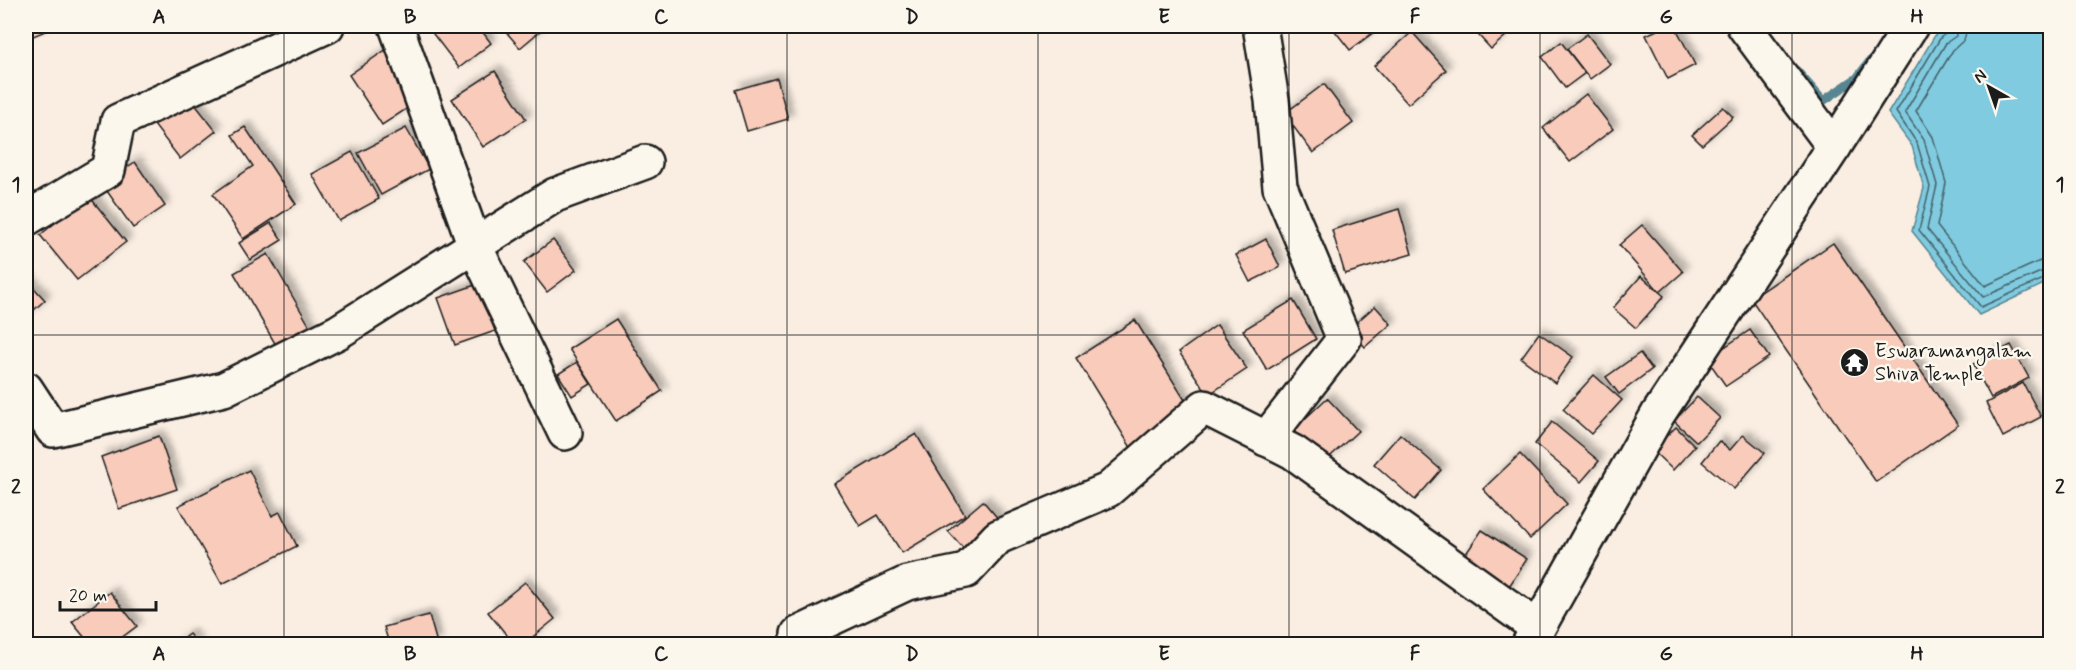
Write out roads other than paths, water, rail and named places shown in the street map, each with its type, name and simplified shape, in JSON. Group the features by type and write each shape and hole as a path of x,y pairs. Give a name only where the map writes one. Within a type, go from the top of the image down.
{"street":[{"path":"26,219 108,170 118,121 327,26"},
{"path":"396,26 475,246 565,433"},
{"path":"1260,26 1272,100 1280,187 1344,339 1266,439"},
{"path":"1744,26 1834,147"},
{"path":"798,634 907,583 966,571 998,537 1108,490 1204,407 1293,452 1533,636 1658,414 1911,26"},
{"path":"26,389 53,430 224,389 338,332 555,195 645,162"}],"water":[{"path":"1950,26 2050,26 2050,281 1979,315 1912,231 1924,188 1912,146 1888,113 1937,32"}],"waterway":[{"path":"1796,70 1823,101 1857,78 1870,61"}],"place":[{"name":"Eswaramangalam Shiva Temple","path":"1854,362"}]}
